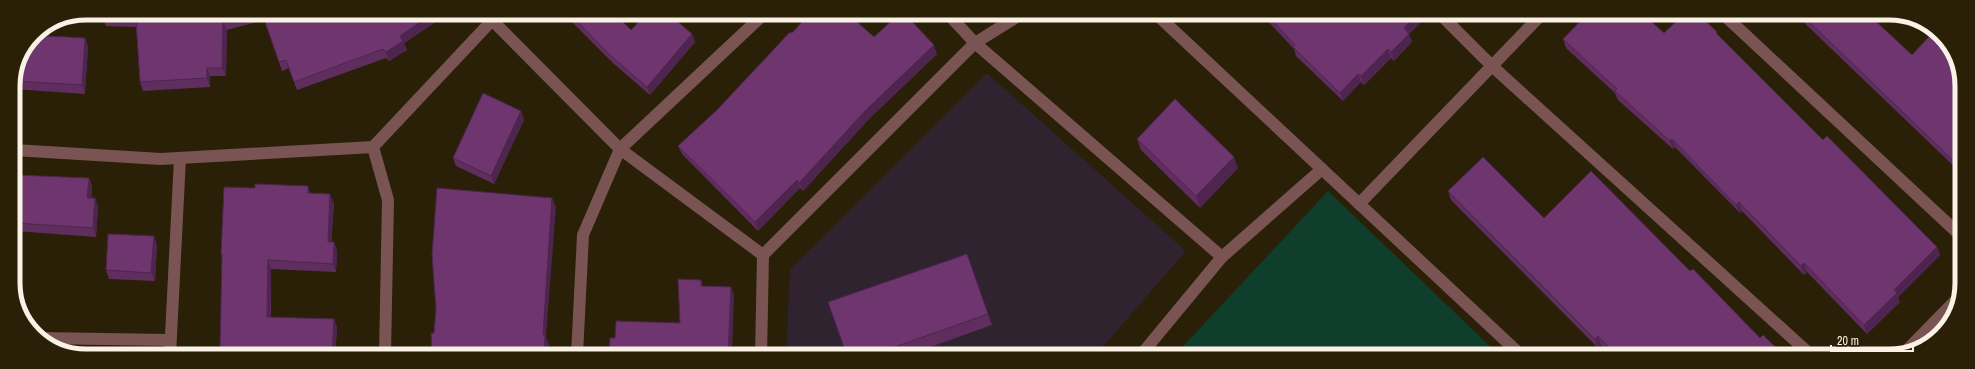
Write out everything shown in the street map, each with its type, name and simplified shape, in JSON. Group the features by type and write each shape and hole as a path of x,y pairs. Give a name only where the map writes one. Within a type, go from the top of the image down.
{"street":[{"path":"20,150 161,159 373,147 488,20"},
{"path":"496,20 620,148 763,255"},
{"path":"577,349 583,235 620,148 757,20"},
{"path":"954,20 975,43 1222,257"},
{"path":"761,349 763,255 975,43 1012,20"},
{"path":"1162,20 1513,349"},
{"path":"1445,20 1492,66 1804,349"},
{"path":"1359,204 1536,20"},
{"path":"1729,20 1955,230"},
{"path":"373,147 388,200 385,349"},
{"path":"170,349 180,158"},
{"path":"1146,349 1222,257 1322,169"},
{"path":"1912,345 1952,304"},
{"path":"49,338 170,340"}],"shaded area":[{"path":"987,73 1186,251 1101,349 786,349 790,269"}],"green space":[{"path":"1328,191 1493,349 1181,349"}],"building":[{"path":"136,20 230,20 223,22 222,68 207,68 207,78 140,82"},
{"path":"264,20 423,20 400,36 403,41 386,52 383,49 294,82 286,60 279,62"},
{"path":"576,20 621,20 631,30 640,20 676,20 692,34 647,87 611,56"},
{"path":"804,20 855,20 874,37 892,20 911,20 934,45 866,110 799,183 797,180 755,222 678,146 717,110 790,32 792,33"},
{"path":"1272,20 1411,20 1404,28 1409,34 1391,52 1388,49 1361,76 1358,74 1340,93 1293,47 1295,45"},
{"path":"1581,20 1650,20 1664,33 1678,20 1704,20 1823,140 1827,136 1937,247 1894,290 1897,293 1864,325 1804,263 1801,266 1739,202 1736,205 1672,139 1670,141 1615,91 1617,89 1563,39"},
{"path":"1807,20 1874,20 1912,55 1931,35 1933,36 1946,53 1954,73 1955,162"},
{"path":"46,33 46,36 85,38 82,85 20,81 21,73 25,61 31,49 39,39"},
{"path":"483,93 521,111 491,176 453,158"},
{"path":"1175,99 1234,157 1196,196 1137,139"},
{"path":"1483,157 1544,218 1591,171 1690,271 1693,269 1760,338 1763,335 1778,349 1610,349 1598,336 1595,339 1448,191"},
{"path":"20,175 89,178 87,198 95,198 93,228 20,223"},
{"path":"255,184 308,186 308,193 330,194 328,242 334,242 333,264 268,260 267,317 334,319 332,349 220,349 221,254 224,187 255,188"},
{"path":"437,188 552,198 543,335 545,335 544,349 432,349 431,333 434,333 436,309 432,255"},
{"path":"108,234 154,236 151,273 106,270"},
{"path":"967,254 988,314 889,349 845,349 828,302"},
{"path":"678,279 701,280 701,286 731,287 728,349 609,349 610,338 615,338 616,321 680,323"}]}
